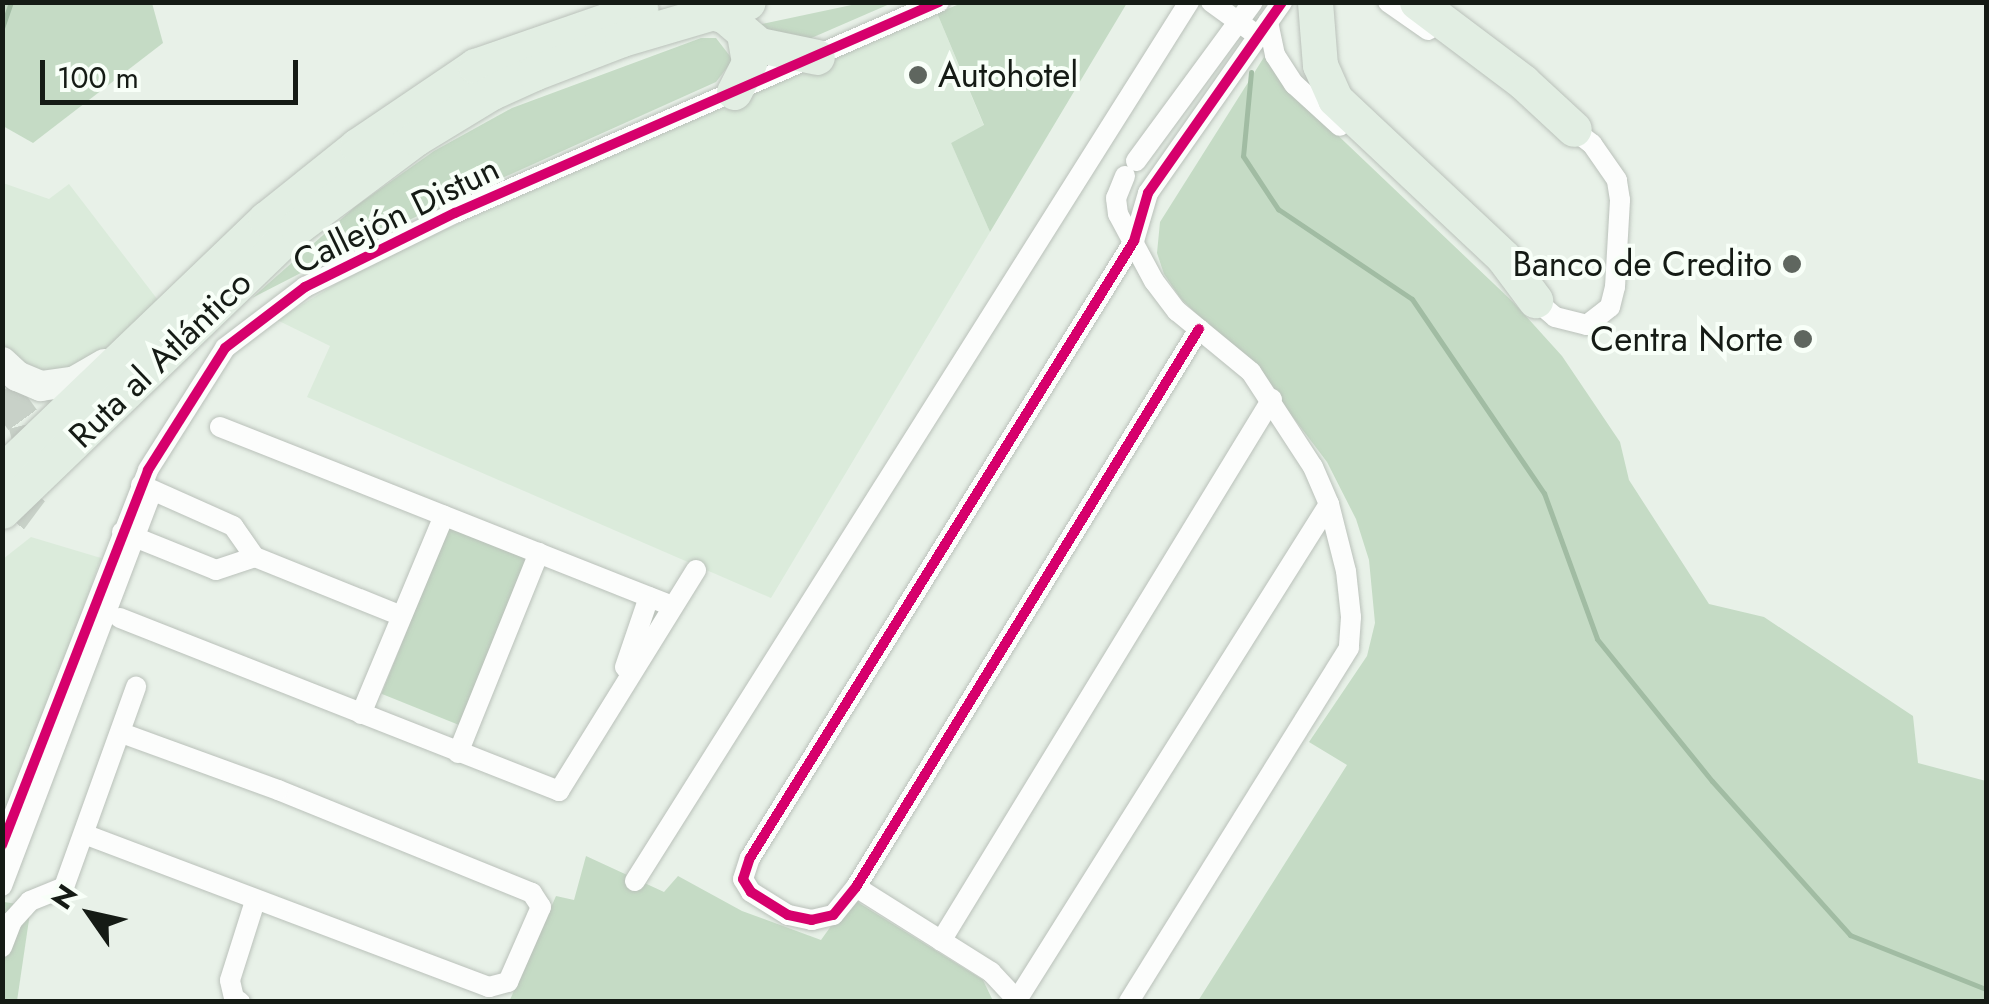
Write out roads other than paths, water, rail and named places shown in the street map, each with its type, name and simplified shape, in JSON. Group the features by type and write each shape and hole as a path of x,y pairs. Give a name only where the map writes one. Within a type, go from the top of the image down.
{"highway":[{"path":"475,66 535,27 592,2"},
{"name":"Ruta al Atlántico","path":"2,472 280,206 475,66 660,2"},
{"path":"1316,2 1320,65 1334,99 1503,257 1535,300"},
{"path":"1418,2 1523,82 1574,130"},
{"name":"Ruta al Atlántico","path":"2,512 298,227 401,149 492,92 622,38 712,12 746,19"},
{"path":"746,19 776,52 817,57"},
{"path":"734,92 749,62 746,19"}],"main road":[{"path":"2,362 17,376 42,386 62,386 97,370 165,314"}],"street":[{"name":"Callejón Distun","path":"2,845 147,487 189,398 224,348 305,286 455,213 939,2"},
{"path":"635,881 1188,2"},
{"path":"1211,2 1239,22 1264,30 1294,84 1535,300 1556,317 1587,326 1610,307 1615,287 1616,180 1605,159 1574,130 1388,2"},
{"path":"1129,1002 1349,648 1352,616 1346,571 1329,504 1272,399 1251,372 1177,311 1154,280 1116,206 1128,174 1254,2"},
{"path":"1199,329 856,887 833,916 812,920 788,915 751,892 743,878 750,858 1134,240 1148,193 1282,2"},
{"path":"1128,174 1133,194 1148,193"},
{"path":"942,941 1272,399"},
{"path":"220,427 672,606"},
{"path":"147,487 233,526 255,557 402,616"},
{"path":"856,887 991,972 1018,1001 1329,504"},
{"path":"361,714 444,516"},
{"name":"Callejón Distun","path":"2,886 127,534"},
{"path":"127,534 216,570 255,557"},
{"path":"458,753 539,553"},
{"path":"120,618 558,790 696,570"},
{"path":"613,702 649,596"},
{"path":"2,946 12,921 30,901 64,887 136,686"},
{"path":"84,834 498,988 508,982 541,907 532,893 278,790 121,733"},
{"path":"240,1002 234,998 230,980 255,900"}],"waterway":[{"path":"2,28 11,2"},
{"path":"1251,72 1243,156 1278,209 1412,299 1544,493 1597,639 1712,781 1850,935 1986,989"}],"tunnel":[{"path":"2,391 26,424 35,461 31,490 2,529"}],"place":[{"name":"Autohotel","path":"918,75"},
{"name":"Banco de Credito","path":"1792,264"},
{"name":"Centra Norte","path":"1803,339"}]}
